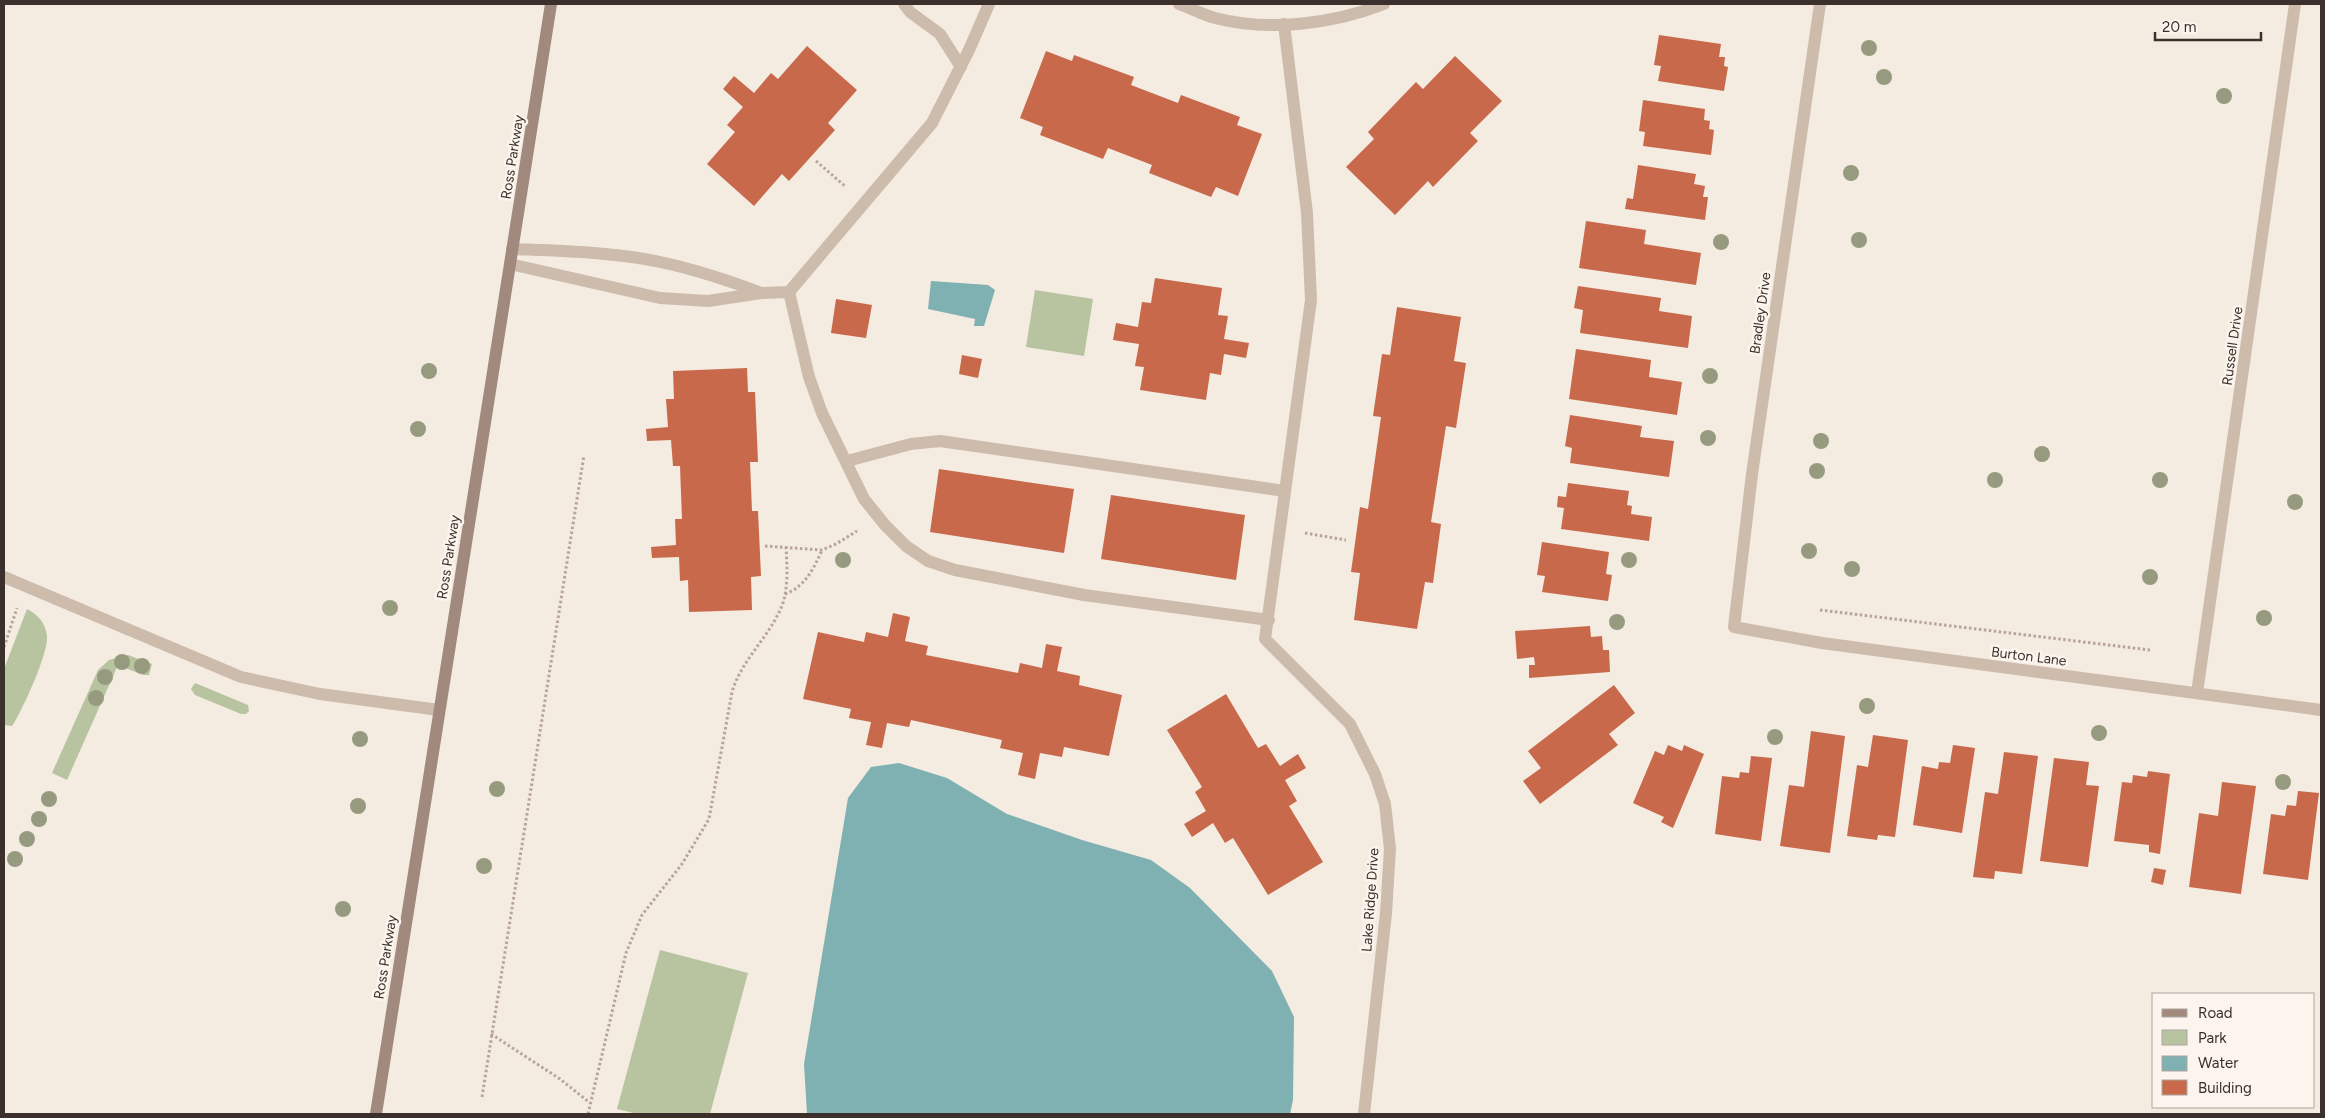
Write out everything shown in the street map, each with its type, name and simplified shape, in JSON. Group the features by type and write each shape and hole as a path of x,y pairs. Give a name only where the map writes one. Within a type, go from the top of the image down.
{"street":[{"name":"Ross Parkway","path":"376,1114 551,4"},
{"path":"904,4 910,12 940,34 961,67"},
{"path":"510,264 660,298 708,302 761,293 789,292 932,123 961,67 989,4"},
{"path":"1179,4 1215,18 1264,25 1343,18 1384,4"},
{"name":"Bradley Drive","path":"1734,627 1752,474 1820,4"},
{"name":"Russell Drive","path":"2197,693 2295,4"},
{"path":"789,292 809,377 822,413 864,499 878,517 906,546 928,561 955,570 1084,595 1269,620 1311,300 1311,262 1307,214 1284,24"},
{"path":"512,249 620,256 660,262 716,276 761,293"},
{"path":"847,461 911,444 940,441 1285,492"},
{"path":"4,577 242,677 278,687 439,710"},
{"name":"Lake Ridge Drive","path":"1269,620 1265,639 1350,724 1375,774 1385,804 1390,849 1386,914 1364,1114"},
{"name":"Burton Lane","path":"1734,627 1822,644 2321,710"}],"path":[{"path":"816,161 865,203"},
{"path":"482,1097 584,454"},
{"path":"765,546 822,550 836,544 878,517"},
{"path":"1280,529 1346,540"},
{"path":"588,1114 626,953 642,915 682,864 709,819 736,678 781,608 785,594 786,546"},
{"path":"785,594 793,591 804,582 815,566 822,550"},
{"path":"4,647 24,586"},
{"path":"1820,610 2150,650"},
{"path":"491,1034 560,1079 590,1103"}],"green space":[{"path":"1035,290 1093,299 1084,356 1026,347"},
{"path":"27,609 38,616 46,631 44,655 28,695 12,726 4,725 4,669"},
{"path":"128,655 152,664 149,675 143,675 118,665 67,780 52,773 98,670 109,660"},
{"path":"195,683 248,705 249,711 246,714 241,714 195,695 191,689"},
{"path":"660,950 748,973 710,1114 638,1114 617,1109"}],"water":[{"path":"931,281 988,285 995,290 984,326 974,326 975,319 928,309"},
{"path":"899,763 947,778 1007,814 1082,840 1151,860 1190,888 1272,971 1294,1017 1293,1100 1290,1114 807,1114 804,1064 848,798 871,767"}],"building":[{"path":"1659,35 1721,44 1719,57 1725,57 1724,66 1728,67 1724,91 1658,81 1661,66 1654,65"},
{"path":"807,46 857,90 828,123 835,130 789,181 782,174 754,206 707,164 735,132 727,125 743,107 723,89 734,76 754,93 771,73 778,79"},
{"path":"1046,51 1072,61 1074,55 1134,77 1131,85 1178,103 1181,95 1240,117 1237,125 1262,134 1238,196 1216,187 1211,197 1149,173 1152,165 1108,148 1103,159 1040,135 1043,127 1020,118"},
{"path":"1455,56 1502,101 1470,133 1478,141 1433,187 1428,181 1395,215 1346,167 1374,139 1368,132 1416,82 1423,89"},
{"path":"1643,100 1705,109 1704,120 1710,121 1709,129 1714,130 1711,155 1643,146 1645,132 1639,131"},
{"path":"1638,165 1696,174 1694,184 1705,186 1703,197 1708,197 1705,220 1625,209 1627,198 1633,199"},
{"path":"1586,221 1646,230 1644,244 1701,253 1696,285 1579,268"},
{"path":"1155,278 1222,288 1218,315 1228,316 1224,339 1249,343 1246,358 1224,354 1221,375 1210,373 1206,400 1140,390 1144,367 1135,366 1139,344 1113,340 1116,323 1138,327 1142,302 1151,303"},
{"path":"1578,286 1661,298 1659,311 1692,316 1688,348 1580,333 1583,310 1574,308"},
{"path":"836,299 872,305 866,338 831,333"},
{"path":"1397,307 1461,317 1454,361 1466,363 1456,428 1446,426 1431,522 1441,524 1433,583 1425,582 1417,629 1354,620 1360,573 1351,572 1360,507 1368,509 1381,417 1373,416 1382,354 1390,355"},
{"path":"1576,349 1651,360 1649,377 1682,382 1677,415 1569,399"},
{"path":"962,355 982,359 978,378 959,374"},
{"path":"747,368 748,392 755,392 758,462 750,462 752,511 758,511 761,576 751,577 752,610 689,612 688,580 680,581 679,557 652,558 651,547 676,545 675,519 682,519 680,466 673,466 671,440 647,441 646,429 668,427 666,399 674,399 673,371"},
{"path":"1570,415 1642,426 1640,437 1674,441 1669,477 1570,463 1572,448 1565,446"},
{"path":"939,469 1074,489 1064,553 930,532"},
{"path":"1568,483 1629,491 1627,505 1632,506 1631,514 1652,517 1649,541 1561,529 1564,508 1557,507 1558,496 1566,497"},
{"path":"1111,495 1245,515 1236,580 1101,559"},
{"path":"1542,542 1609,552 1606,574 1612,575 1608,601 1542,592 1545,576 1537,575"},
{"path":"893,613 910,617 905,641 928,646 926,655 1018,673 1020,663 1042,668 1046,644 1062,647 1057,671 1080,676 1079,685 1122,695 1109,756 1064,747 1062,757 1040,753 1035,779 1018,775 1023,753 1000,748 1002,740 911,720 909,727 887,723 882,748 866,745 871,722 849,718 851,709 803,699 818,632 864,642 866,632 888,637"},
{"path":"1590,626 1591,637 1602,636 1603,650 1609,650 1610,672 1529,678 1529,665 1535,665 1534,657 1517,659 1515,631"},
{"path":"1614,685 1635,713 1609,734 1618,745 1540,804 1523,781 1541,768 1528,751"},
{"path":"1226,694 1258,748 1266,744 1280,766 1298,754 1306,768 1285,780 1297,801 1289,806 1323,862 1268,895 1233,838 1225,843 1213,823 1192,837 1184,824 1206,811 1195,792 1202,787 1167,730"},
{"path":"1811,731 1845,736 1830,853 1780,846 1789,785 1804,787"},
{"path":"1873,735 1908,740 1895,837 1878,835 1877,840 1847,836 1857,765 1868,767"},
{"path":"1668,745 1682,751 1684,745 1704,754 1673,828 1661,822 1664,817 1633,803 1655,751 1664,755"},
{"path":"1953,745 1975,748 1962,833 1913,825 1922,766 1938,769 1939,762 1950,763"},
{"path":"2004,752 2038,756 2022,874 1995,871 1994,879 1973,877 1985,792 1998,794"},
{"path":"1751,756 1772,758 1761,841 1715,834 1722,776 1739,778 1740,772 1749,773"},
{"path":"2054,758 2089,762 2086,785 2099,786 2088,867 2040,861"},
{"path":"2148,771 2170,774 2160,854 2149,852 2149,845 2114,841 2122,782 2132,783 2133,775 2147,777"},
{"path":"2222,782 2256,786 2241,894 2189,887 2199,813 2218,816"},
{"path":"2298,791 2319,793 2308,880 2263,874 2271,814 2285,816 2287,805 2296,806"},
{"path":"2154,868 2166,870 2163,885 2151,882"}]}
